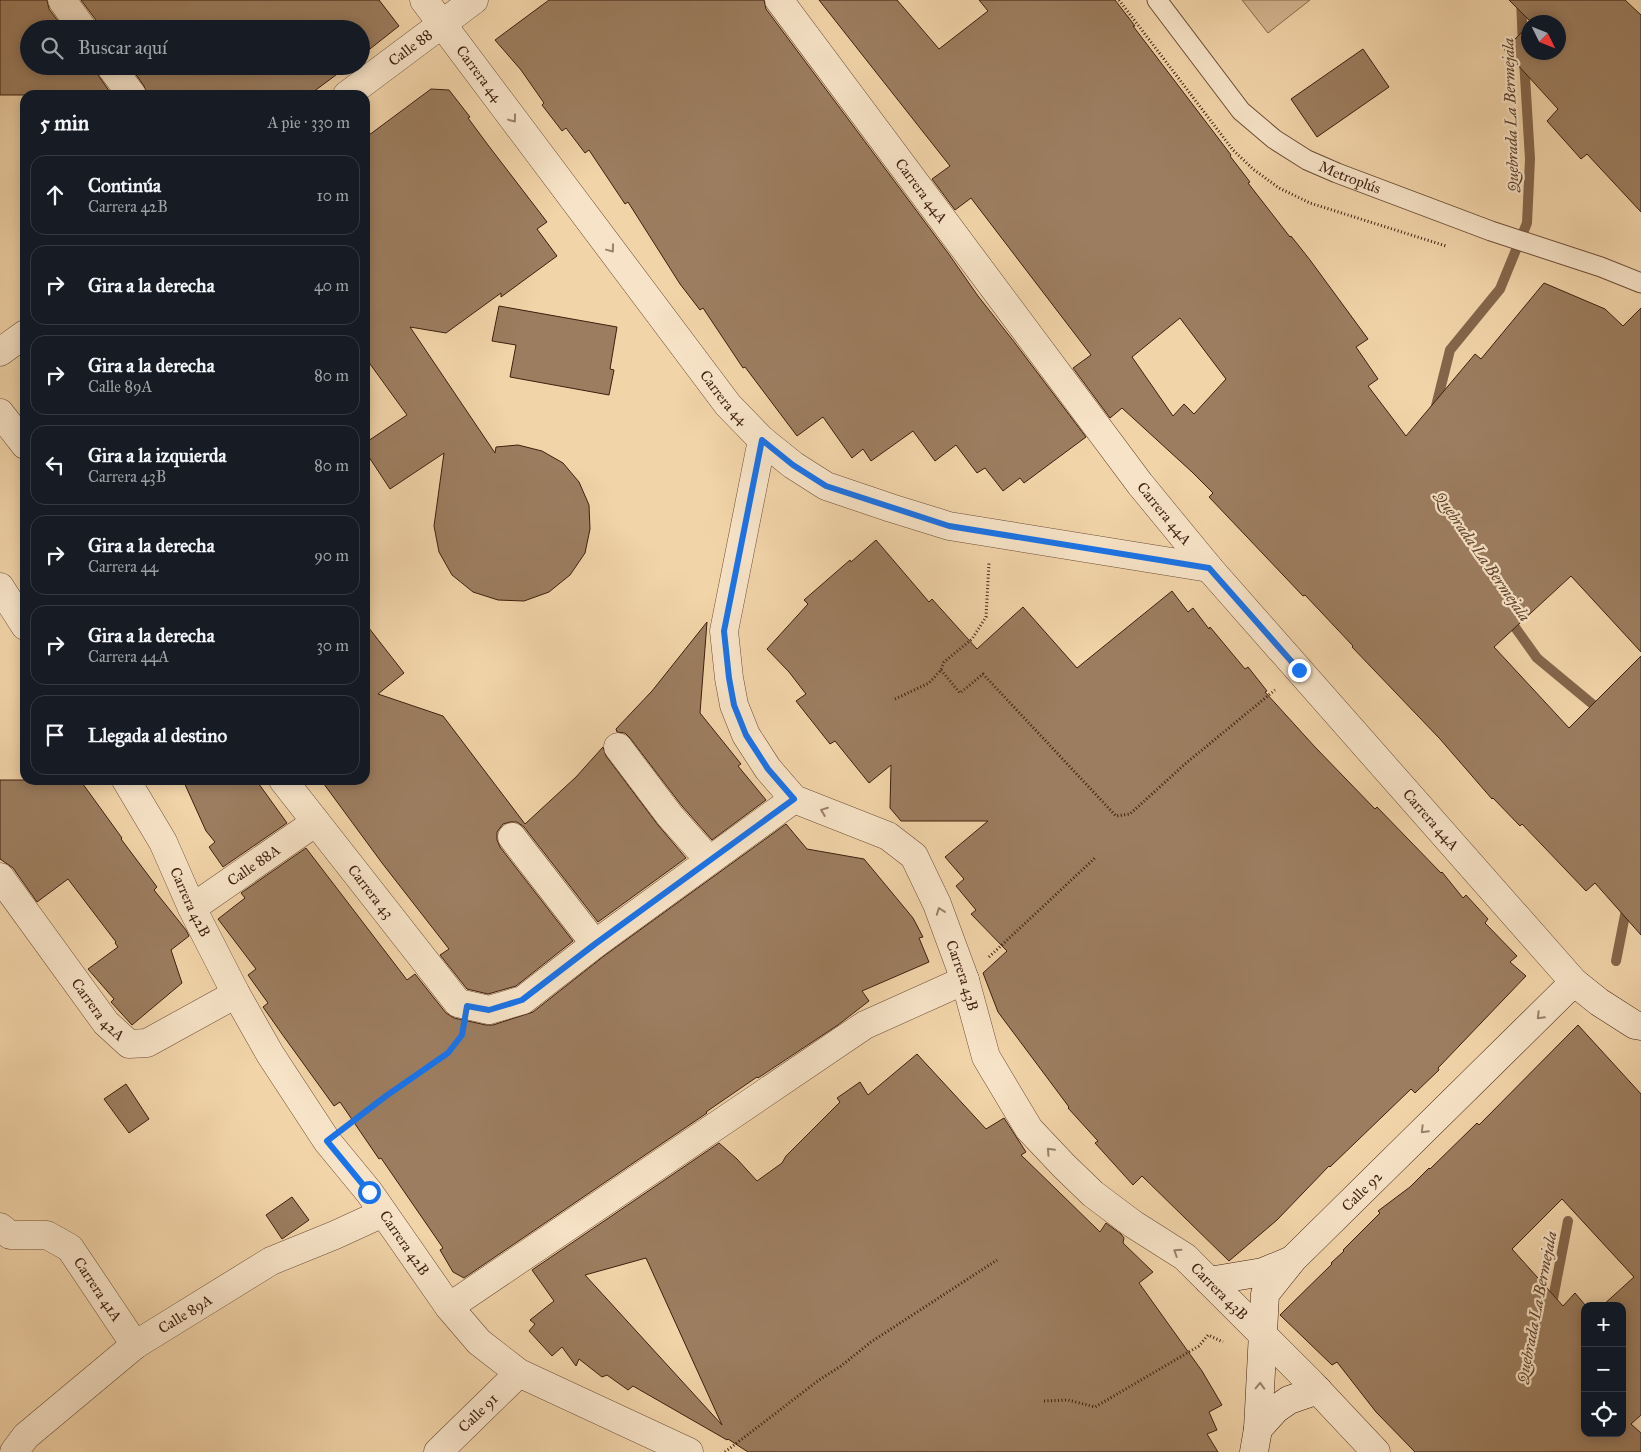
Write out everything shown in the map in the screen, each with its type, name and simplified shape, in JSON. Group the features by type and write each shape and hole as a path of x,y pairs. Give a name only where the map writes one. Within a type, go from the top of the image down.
{"street":[{"path":"62,0 76,20"},
{"name":"Carrera 44","path":"424,0 728,405 762,440 793,465 826,486 949,526 1209,568"},
{"name":"Calle 88","path":"353,90 474,0"},
{"name":"Carrera 44A","path":"779,0 1140,484 1209,568 1574,982 1599,1002 1635,1025 1641,1026"},
{"path":"117,75 128,90"},
{"path":"0,352 20,338"},
{"path":"0,412 20,438"},
{"name":"Carrera 43B","path":"762,440 724,631 734,705 746,735 768,769 794,799 888,836 914,856 937,904 962,973 986,1057 1029,1129 1093,1194 1133,1224 1185,1257 1210,1282 1262,1345 1318,1390 1376,1452"},
{"path":"0,588 20,618"},
{"path":"618,747 670,816 709,860"},
{"name":"Carrera 42B","path":"129,785 163,842 192,908 236,994 270,1054 327,1141 369,1192 449,1307 479,1342 519,1374 690,1452"},
{"name":"Carrera 43","path":"287,785 463,1004"},
{"path":"463,1004 489,1010 522,1000 595,944 794,799"},
{"name":"Calle 88A","path":"192,908 316,822"},
{"path":"512,837 595,944"},
{"name":"Carrera 42A","path":"0,877 106,1023 130,1044 147,1043 236,994"},
{"path":"449,1307 865,1025 962,973"},
{"name":"Calle 92","path":"1256,1440 1265,1294 1293,1259 1574,982"},
{"name":"Calle 89A","path":"14,1452 26,1436 135,1345 271,1261 335,1236 383,1213"},
{"name":"Carrera 41A","path":"0,1227 10,1234 47,1235 70,1248 135,1345"},
{"path":"1210,1282 1263,1272 1293,1259"},
{"name":"Calle 91","path":"438,1452 519,1374"},
{"path":"1256,1440 1276,1409 1289,1400 1318,1390"}],"lane":[{"name":"Metroplús","path":"1157,0 1241,111 1274,139 1307,160 1491,231 1641,283"},
{"name":"Metroplús","path":"1599,267 1641,292"}],"path":[{"path":"895,699 929,683 941,670 944,662 972,639 986,617 990,532"},
{"path":"941,670 960,694 983,674 1116,816 1130,814 1185,764 1299,670"},
{"path":"962,973 1096,857"},
{"path":"327,1141 386,1096 448,1053 462,1035 463,1004"},
{"path":"725,1452 871,1342 997,1260"},
{"path":"1044,1401 1068,1400 1095,1407 1199,1346 1208,1335 1233,1346 1262,1345"}],"shaded area":[{"path":"1242,0 1310,0 1268,33"}],"building":[{"path":"0,0 47,0 49,9 57,20 20,20 20,75 98,75 108,90 20,90 20,95 0,95"},
{"path":"81,0 379,0 399,26 370,49 370,20 96,20"},
{"path":"549,0 764,0 766,9 978,296 1086,437 1024,483 1020,478 1003,491 985,468 977,473 956,445 935,461 913,431 871,461 863,449 852,458 823,417 797,436 745,367 743,368 703,308 700,310 680,284 628,202 625,204 589,150 585,153 566,128 562,131 542,105 544,103 521,70 495,40"},
{"path":"819,0 897,0 939,49 988,11 979,0 1115,0 1231,155 1250,182 1248,183 1310,260 1368,339 1356,347 1378,379 1368,386 1406,436 1475,354 1481,359 1544,283 1605,309 1623,326 1641,308 1641,652 1571,576 1494,647 1569,728 1641,656 1641,935 1595,883 1586,891 1522,824 1520,826 1492,799 1440,739 1353,646 1209,497 1213,493 1192,472 1122,408 1110,418 1073,368 1091,355 971,198 955,210 932,179 950,166","holes":["1180,318 1226,379 1194,414 1184,404 1173,416 1132,357"]},
{"path":"1509,0 1625,0 1641,15 1641,212 1587,154 1581,159 1547,121 1558,109 1504,50 1521,33 1521,60 1566,60 1566,15 1524,15"},
{"path":"1363,49 1389,87 1317,137 1291,99"},
{"path":"136,75 336,75 316,90 145,90"},
{"path":"431,89 449,90 547,222 537,229 557,256 501,297 501,293 446,333 410,327 495,453 496,447 518,445 542,451 563,463 579,482 589,505 590,529 585,553 570,575 549,592 524,601 498,600 473,592 452,575 439,552 434,526 444,453 390,489 370,459 370,440 407,415 370,364 370,134"},
{"path":"499,306 617,327 610,369 614,370 609,395 510,377 516,345 492,341"},
{"path":"876,540 929,602 932,599 977,649 1023,607 1077,668 1172,591 1188,612 1193,608 1245,669 1248,667 1267,691 1265,692 1315,747 1375,809 1377,807 1442,872 1463,898 1466,895 1488,919 1485,923 1517,956 1510,962 1526,976 1438,1068 1439,1070 1415,1093 1411,1089 1329,1166 1277,1220 1229,1261 1142,1176 1133,1185 1095,1143 1098,1141 1068,1108 998,1012 983,973 1007,951 971,914 976,910 956,886 964,879 945,857 988,821 901,821 890,808 891,765 869,783 835,741 830,744 796,701 806,694 789,672 767,649 808,604 804,600"},
{"path":"707,622 700,713 741,764 738,766 766,800 712,840 682,806 630,738 625,733 617,732 616,729 652,691"},
{"path":"370,629 404,673 378,694 443,716 525,824 576,777 603,747 606,756 658,825 686,858 598,922 524,827 517,822 503,824 497,832 497,840 500,847 573,941 516,986 488,994 467,989 440,955 449,949 325,785 370,785"},
{"path":"0,780 20,780 20,785 84,785 157,887 154,890 189,936 171,950 182,983 132,1025 111,1002 114,999 88,969 118,947 116,942 68,879 37,902 13,868 0,859"},
{"path":"185,785 260,785 287,823 223,867 209,847 215,842 206,831"},
{"path":"786,824 807,849 864,859 913,918 923,937 919,938 929,962 862,991 869,1001 838,1025 757,1077 464,1278 453,1272 440,1250 443,1248 381,1158 379,1159 340,1102 334,1106 263,1007 268,1003 248,975 256,969 218,919 245,898 241,893 306,848 407,980 415,974 446,1013 454,1018 493,1025 533,1012 604,956"},
{"path":"1578,1025 1641,1094 1641,1415 1631,1424 1641,1433 1641,1452 1415,1452 1376,1412 1337,1362 1332,1365 1280,1315 1332,1264 1343,1250 1380,1213 1378,1211 1410,1187 1477,1123 1479,1125"},
{"path":"917,1054 986,1129 1004,1118 1026,1152 1021,1155 1100,1232 1106,1223 1121,1234 1124,1238 1123,1243 1153,1272 1139,1283 1202,1371 1222,1405 1209,1412 1217,1430 1207,1434 1218,1452 748,1452 633,1386 628,1390 607,1375 602,1377 579,1359 576,1366 562,1347 552,1356 529,1331 535,1324 530,1320 554,1301 532,1270 719,1143 757,1181 782,1163 786,1156 840,1102 837,1098 860,1082 868,1095","holes":["646,1258 722,1425 585,1275"]},
{"path":"126,1084 149,1119 129,1133 104,1099"},
{"path":"292,1197 309,1220 282,1239 266,1215"}],"waterway":[{"name":"Quebrada La Bermejala","path":"1521,0 1522,15"},
{"name":"Quebrada La Bermejala","path":"1435,410 1450,350 1500,289 1527,223 1530,159 1524,60"},
{"name":"Quebrada La Bermejala","path":"1507,616 1537,658 1602,712"},
{"name":"Quebrada La Bermejala","path":"1616,961 1627,905"},
{"name":"Quebrada La Bermejala","path":"1551,1309 1568,1221"}],"route":[{"path":"369,1192 327,1141 386,1096 448,1053 462,1035 467,1006 489,1010 522,1000 595,944 794,799 768,769 746,735 734,705 724,631 762,440 793,465 826,486 949,526 1209,568 1299,670"}]}
